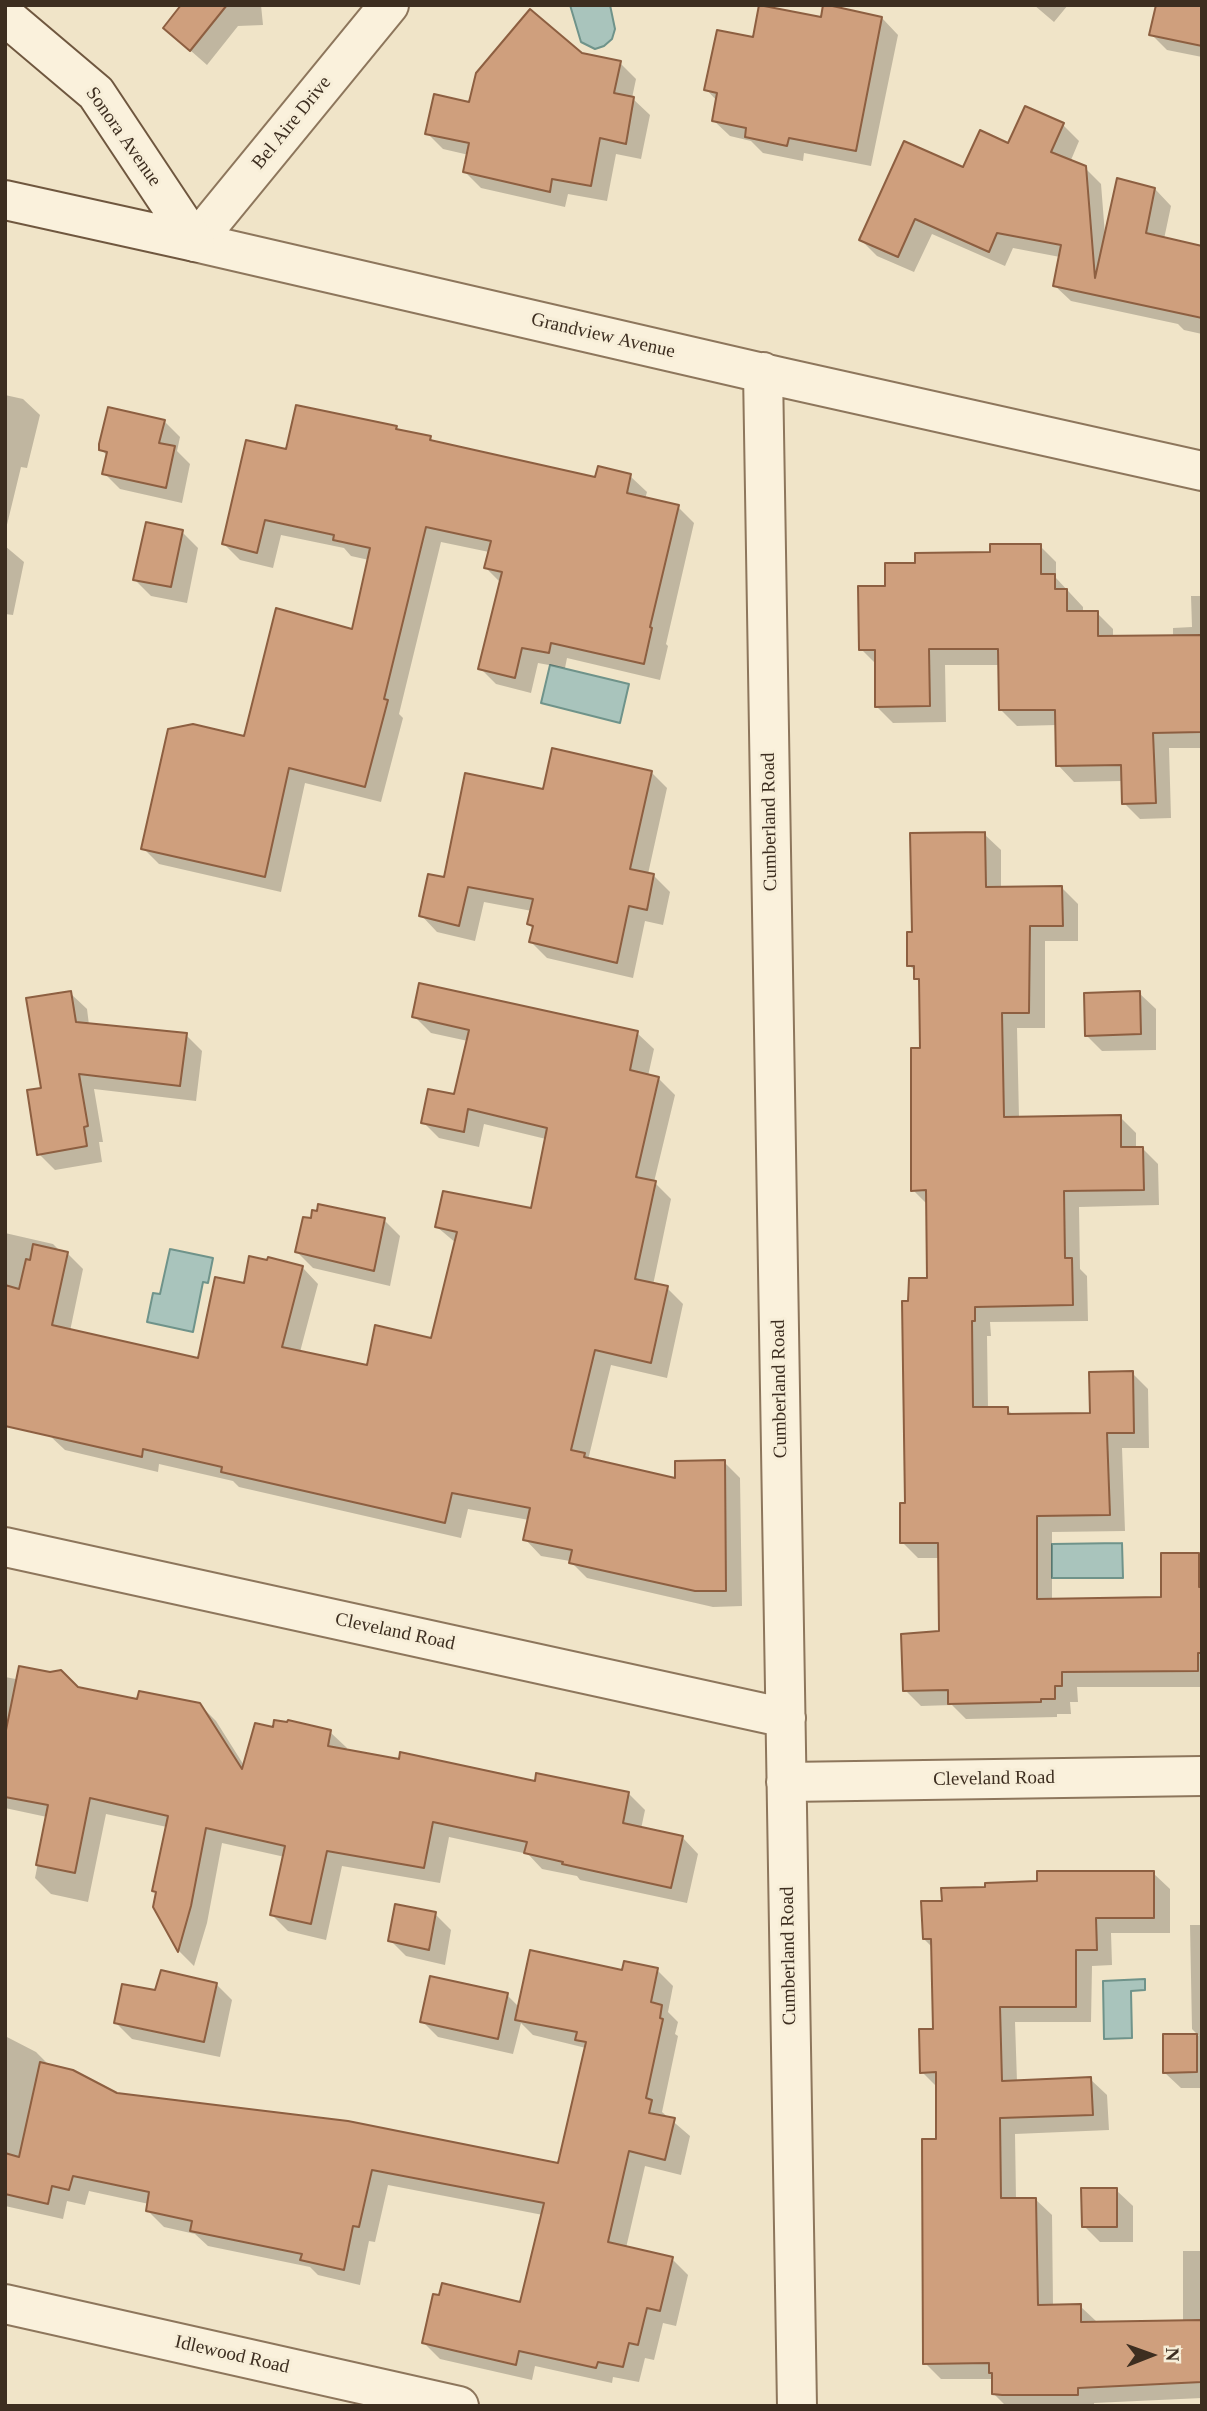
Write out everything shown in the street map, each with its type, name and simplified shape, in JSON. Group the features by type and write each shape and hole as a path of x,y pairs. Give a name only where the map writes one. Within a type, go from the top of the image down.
{"street":[{"name":"Bel Aire Drive","path":"195,242 389,5"},
{"name":"Sonora Avenue","path":"5,16 96,93 195,242"},
{"name":"Grandview Avenue","path":"5,200 1202,471"},
{"name":"Cumberland Road","path":"763,372 797,2406"},
{"name":"Cleveland Road","path":"5,1547 786,1718"},
{"name":"Cleveland Road","path":"786,1782 1202,1776"},
{"name":"Idlewood Road","path":"5,2304 459,2406"}],"water":[{"path":"570,5 610,5 615,29 612,39 595,49 581,42"},
{"path":"550,665 629,684 620,723 541,703"},
{"path":"170,1249 213,1258 208,1283 203,1282 193,1332 147,1322 153,1293 160,1294"},
{"path":"1122,1543 1123,1578 1052,1578 1052,1544"},
{"path":"1145,1979 1145,1990 1131,1991 1132,2038 1104,2039 1103,1981"}],"building":[{"path":"181,5 227,5 190,51 163,28"},
{"path":"759,5 821,17 823,5 828,5 882,17 856,151 789,138 787,146 745,137 746,128 712,121 717,93 704,90 717,30 753,37"},
{"path":"1156,5 1202,5 1202,46 1149,35"},
{"path":"530,9 582,53 621,61 614,93 634,97 626,144 600,138 591,186 552,179 550,192 463,172 469,143 425,134 434,94 469,102 476,73"},
{"path":"1025,106 1064,123 1051,152 1086,166 1095,278 1117,178 1155,188 1146,233 1202,246 1202,318 1053,286 1061,245 997,233 989,252 915,219 898,257 859,240 904,141 963,167 980,130 1008,143"},
{"path":"296,405 397,426 396,429 431,436 430,440 595,477 598,466 631,474 627,493 679,505 644,664 551,643 549,653 522,648 515,678 478,669 502,572 484,568 491,541 426,527 384,699 388,700 365,787 289,768 265,877 141,849 168,729 193,724 244,736 276,608 352,629 370,548 333,540 334,535 265,520 257,553 222,544 246,440 286,449"},
{"path":"108,407 165,420 159,443 175,446 166,488 102,474 107,452 99,450 99,444"},
{"path":"146,522 183,530 171,587 133,580"},
{"path":"990,544 1041,544 1041,574 1055,574 1055,589 1067,589 1067,611 1098,611 1098,636 1202,635 1202,732 1153,733 1156,803 1122,804 1121,765 1056,766 1055,710 999,710 998,649 929,649 930,706 875,707 875,650 859,650 858,586 885,586 885,563 915,563 915,553 990,552"},
{"path":"552,748 652,771 630,869 654,874 647,910 629,906 617,963 529,942 533,926 527,924 533,899 468,887 459,926 419,916 428,874 444,877 465,773 543,789"},
{"path":"985,832 986,887 1062,886 1063,926 1030,926 1029,1013 1002,1013 1004,1117 1121,1115 1121,1147 1143,1147 1144,1190 1064,1191 1065,1258 1072,1258 1073,1305 975,1307 975,1321 972,1321 973,1407 1008,1407 1008,1414 1090,1413 1089,1372 1133,1371 1134,1433 1107,1433 1110,1515 1037,1516 1037,1599 1161,1597 1161,1553 1199,1553 1202,1653 1198,1653 1198,1671 1062,1672 1062,1686 1055,1686 1055,1699 1041,1699 1041,1702 948,1704 948,1690 903,1691 901,1634 939,1631 938,1543 900,1543 900,1503 905,1503 902,1301 908,1301 909,1278 927,1278 926,1190 911,1191 911,1048 920,1048 919,979 914,979 914,966 907,966 907,932 912,932 910,833"},
{"path":"419,983 638,1031 630,1070 659,1077 636,1177 656,1181 635,1279 668,1286 651,1363 595,1350 571,1450 585,1453 584,1457 675,1478 675,1461 725,1460 726,1591 695,1591 569,1563 572,1550 523,1540 530,1508 452,1493 445,1523 221,1472 222,1467 143,1449 142,1457 5,1426 5,1285 19,1289 26,1259 30,1260 33,1244 68,1252 52,1325 198,1358 215,1277 244,1283 249,1256 267,1260 268,1257 303,1266 282,1347 367,1365 375,1325 431,1338 457,1232 435,1227 443,1191 531,1208 547,1128 468,1109 464,1132 421,1123 428,1089 454,1094 469,1030 412,1017"},
{"path":"71,991 76,1022 187,1033 180,1086 79,1074 88,1126 84,1127 87,1146 37,1155 27,1090 41,1088 26,998"},
{"path":"1140,991 1141,1034 1085,1036 1084,993"},
{"path":"318,1204 385,1218 374,1271 295,1252 303,1217 311,1218 312,1210 317,1211"},
{"path":"19,1666 50,1672 61,1670 78,1687 137,1699 139,1691 200,1703 242,1769 255,1723 273,1727 274,1720 288,1720 331,1730 328,1746 399,1759 400,1752 535,1781 536,1773 629,1792 623,1823 683,1836 671,1888 562,1864 563,1862 524,1853 527,1842 433,1822 424,1868 327,1851 311,1924 270,1915 285,1846 206,1828 191,1906 178,1952 153,1907 156,1892 152,1891 168,1816 90,1798 75,1873 36,1865 48,1805 5,1797 5,1735"},
{"path":"1037,1871 1154,1871 1154,1918 1096,1918 1097,1950 1076,1950 1076,2007 1000,2007 1002,2081 1091,2077 1093,2115 1000,2118 1001,2198 1036,2198 1038,2305 1081,2304 1081,2322 1202,2320 1202,2382 1078,2388 1078,2395 1002,2395 992,2394 989,2363 923,2364 922,2139 936,2139 936,2072 920,2073 919,2029 933,2029 931,1939 923,1939 921,1901 942,1901 941,1888 985,1887 985,1883 1037,1881"},
{"path":"395,1904 436,1912 429,1950 388,1941"},
{"path":"530,1950 622,1970 624,1961 658,1968 651,2002 662,2005 660,2018 663,2019 646,2098 652,2100 649,2113 675,2118 665,2160 629,2151 608,2242 673,2257 660,2311 647,2308 638,2345 629,2343 623,2367 598,2362 596,2368 519,2351 516,2365 422,2343 433,2294 439,2295 442,2283 520,2302 544,2203 372,2170 359,2227 353,2226 344,2270 300,2260 302,2254 190,2231 192,2221 146,2211 149,2192 73,2176 69,2190 52,2186 48,2204 5,2194 5,2153 19,2157 40,2062 73,2070 117,2093 348,2121 558,2163 586,2042 575,2040 577,2032 515,2020"},
{"path":"161,1970 217,1983 204,2042 114,2023 122,1984 155,1990"},
{"path":"430,1976 508,1993 498,2039 420,2022"},
{"path":"1163,2034 1197,2034 1197,2072 1163,2073"},
{"path":"1081,2188 1117,2188 1117,2227 1082,2227"}]}
